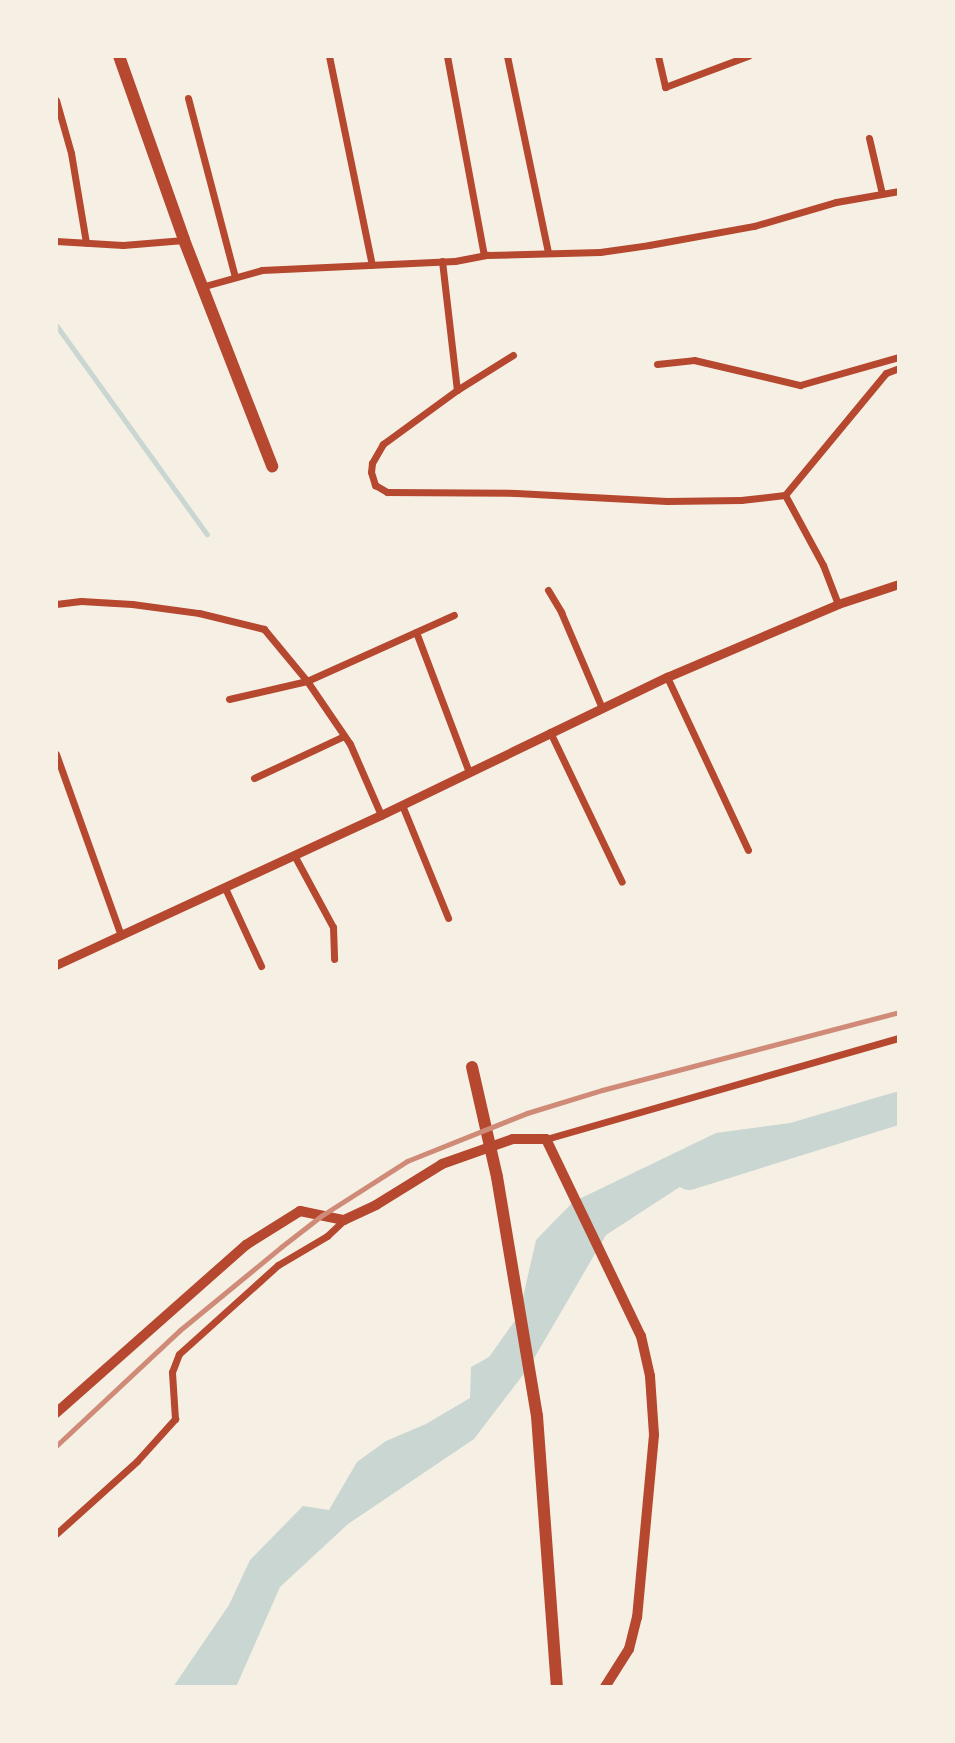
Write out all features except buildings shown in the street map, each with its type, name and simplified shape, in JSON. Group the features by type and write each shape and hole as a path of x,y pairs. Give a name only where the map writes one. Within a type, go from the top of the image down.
{"main road":[{"path":"119,56 201,287 272,466"},
{"path":"472,1067 497,1177 537,1416 557,1687"},
{"path":"56,1413 246,1245 300,1211 344,1220 376,1205 442,1164 513,1139 547,1139 641,1336 650,1376 654,1435 637,1616 629,1649 605,1687"}],"street":[{"path":"329,56 372,265"},
{"path":"447,56 484,255"},
{"path":"507,56 548,253"},
{"path":"657,56 665,87 748,56"},
{"path":"188,98 234,277"},
{"path":"56,100 71,153 86,243"},
{"path":"869,138 883,194"},
{"path":"201,287 262,271 442,261 484,255 600,252 754,226 836,202 899,191"},
{"path":"56,241 123,245 184,240"},
{"path":"442,261 457,390"},
{"path":"513,355 457,390 383,444 372,463 371,472 375,485 387,492 516,493 667,501 741,500 785,495 886,373 899,368"},
{"path":"657,364 694,360 800,385 899,358"},
{"path":"785,495 823,565 838,604"},
{"path":"56,965 382,815 667,677 838,604 899,584"},
{"path":"548,590 602,708"},
{"path":"56,604 81,601 132,604 246,623 264,629 307,681 344,736 357,757 382,815"},
{"path":"229,699 307,681 454,615"},
{"path":"416,632 469,772"},
{"path":"667,677 748,850"},
{"path":"550,732 622,882"},
{"path":"254,778 344,736"},
{"path":"56,754 121,936"},
{"path":"402,805 448,918"},
{"path":"294,855 333,928 334,959"},
{"path":"225,888 261,966"},
{"path":"547,1139 899,1038"},
{"path":"56,1534 137,1461 175,1419 172,1372 179,1354 278,1265 327,1236 344,1220"}],"shaded area":[{"path":"899,1091 899,1117 752,1151 692,1179 606,1235 529,1367 474,1439 348,1524 280,1587 236,1687 173,1687 229,1605 250,1560 303,1506 329,1510 357,1462 386,1441 426,1424 470,1398 471,1367 489,1357 519,1315 536,1240 573,1202 716,1133 790,1123"}],"waterway":[{"path":"56,325 207,534"},
{"path":"689,1175 899,1109"}],"railway":[{"path":"56,1446 180,1330 281,1247 321,1216 407,1161 527,1113 602,1090 899,1012"}]}
